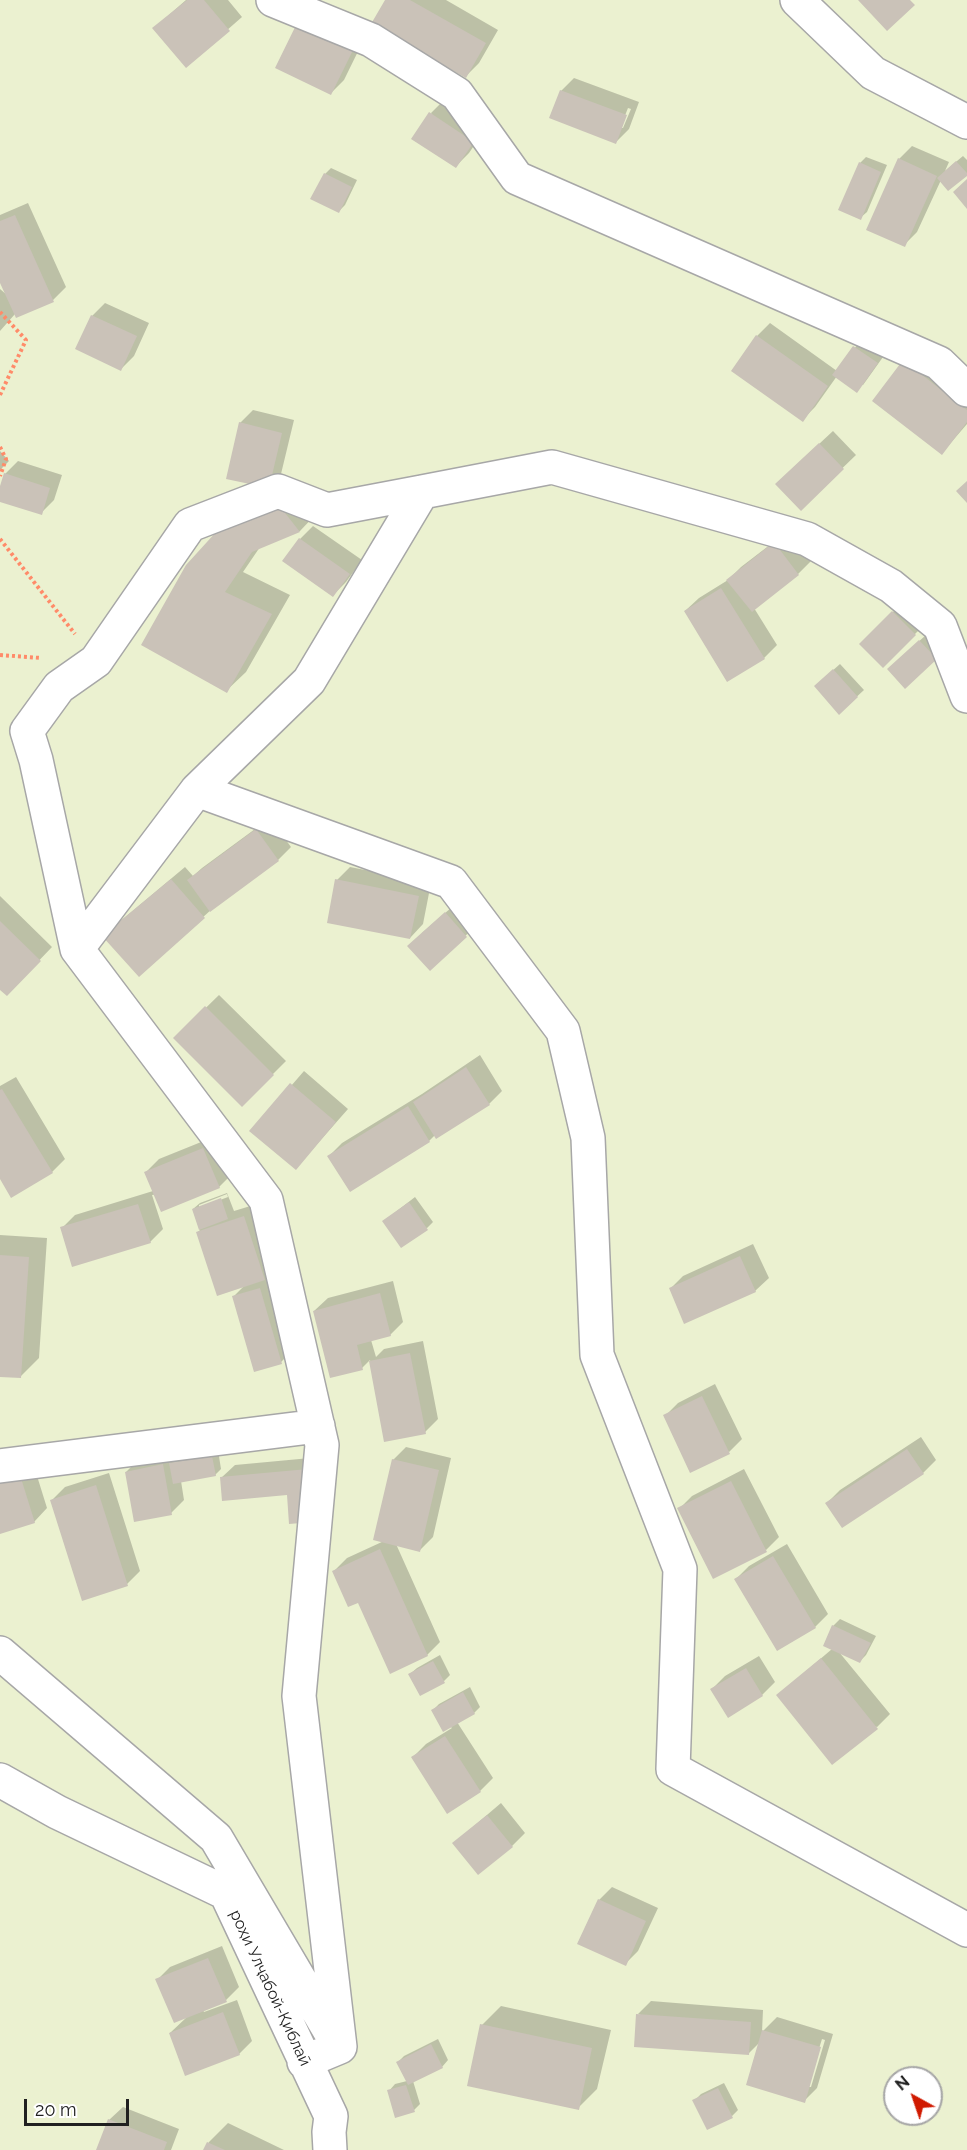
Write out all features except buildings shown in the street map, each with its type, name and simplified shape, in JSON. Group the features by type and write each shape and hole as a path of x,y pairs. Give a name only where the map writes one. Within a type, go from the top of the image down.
{"street":[{"path":"273,0 371,40 457,94 517,178 939,363 967,390"},
{"path":"797,0 873,73 967,122"},
{"path":"340,2047 298,1696 322,1445 266,1200 77,949 36,760 27,731 59,687 96,661 190,525 278,491 327,510 552,467 807,539 891,586 940,626 967,696"},
{"path":"77,949 197,790 309,681 422,492"},
{"path":"197,790 451,882 564,1030 588,1138 597,1355 680,1569 673,1769 967,1930"},
{"path":"0,1466 318,1425"},
{"path":"0,1653 216,1838 340,2047"},
{"name":"роҳи Улҷабой-Қиблаӣ","path":"0,1780 57,1812 226,1893 331,2116 330,2150"},
{"path":"304,2062 340,2047"}],"path":[{"path":"0,312 26,340 0,395"},
{"path":"0,447 6,459 0,476"},
{"path":"0,539 96,661"}],"green space":[{"path":"0,0 967,0 967,2150 0,2150"}]}
